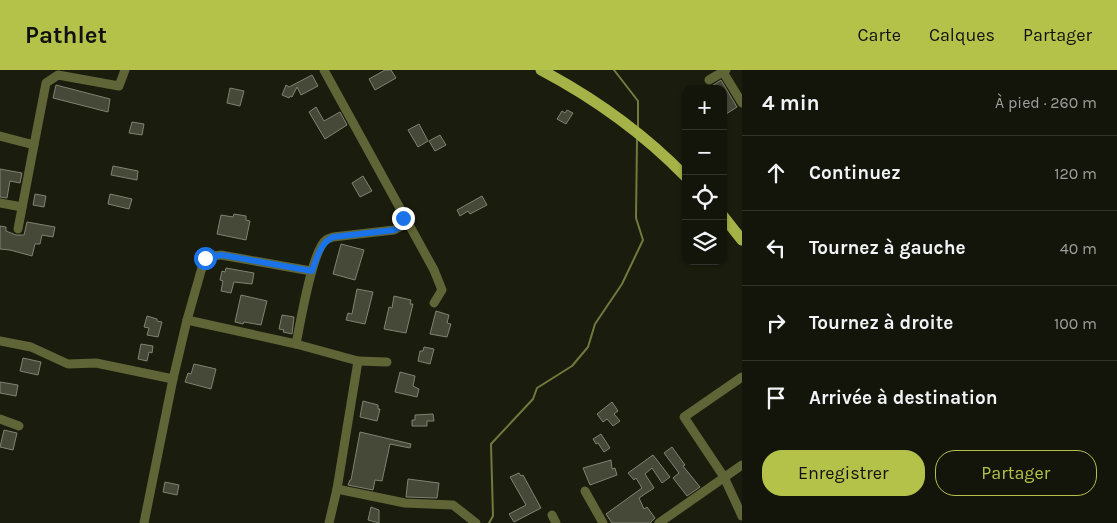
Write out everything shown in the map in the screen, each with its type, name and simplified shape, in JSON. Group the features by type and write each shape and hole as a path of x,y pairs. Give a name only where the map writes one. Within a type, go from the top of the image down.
{"main road":[{"path":"541,70 572,87 618,119 663,154 684,175"},
{"path":"726,220 742,240"}],"street":[{"path":"18,228 46,83 58,75 119,86 125,70"},
{"path":"324,70 434,270 442,290 434,303"},
{"path":"709,80 725,71 742,103"},
{"path":"0,136 34,145"},
{"path":"0,203 22,207"},
{"path":"296,344 312,271 326,240 333,237 394,230 407,223"},
{"path":"144,523 173,380 187,320 205,258 222,255 312,271"},
{"path":"187,320 358,360 387,362"},
{"path":"0,341 31,347 68,364 96,363 173,380"},
{"path":"330,523 358,360"},
{"path":"742,377 684,417 724,478 742,516"},
{"path":"0,419 19,426"},
{"path":"665,521 742,466"},
{"path":"337,489 405,503 453,505 476,523"},
{"path":"585,491 603,523"}],"building":[{"path":"385,70 391,70 396,78 375,90 369,79"},
{"path":"312,75 318,86 301,95 297,87 292,97 290,96 289,98 282,95 286,85 289,87"},
{"path":"721,80 724,85 713,85"},
{"path":"56,85 110,99 108,112 53,98"},
{"path":"230,88 244,91 240,106 227,103"},
{"path":"727,90 737,107 727,113"},
{"path":"316,107 324,121 340,112 347,125 325,139 309,112"},
{"path":"567,110 573,113 566,124 557,119 562,111 565,113"},
{"path":"132,122 144,124 142,135 129,133"},
{"path":"419,124 428,141 418,147 408,130"},
{"path":"440,135 446,145 435,151 429,141"},
{"path":"113,166 138,171 137,180 111,175"},
{"path":"0,169 22,173 20,183 10,181 7,198 0,197"},
{"path":"363,176 372,191 360,197 352,183"},
{"path":"35,194 46,196 44,207 33,205"},
{"path":"110,194 132,199 129,209 108,204"},
{"path":"482,196 487,205 470,214 468,211 460,216 457,210"},
{"path":"234,214 246,216 246,220 250,221 246,240 217,234 221,215 233,217"},
{"path":"27,222 55,227 53,237 42,235 40,244 35,244 32,256 0,249 0,226 6,227 6,231 16,235 24,235"},
{"path":"341,244 364,250 355,280 333,274"},
{"path":"226,268 254,273 252,284 234,282 231,293 221,291 223,281 220,280 222,271 225,272"},
{"path":"357,289 373,292 365,324 346,320 348,313 352,314"},
{"path":"241,295 267,301 261,325 235,322"},
{"path":"394,296 411,300 410,304 413,304 406,333 384,329 389,307 392,308"},
{"path":"436,311 449,315 447,323 451,324 447,337 430,334"},
{"path":"282,315 294,317 292,334 279,329"},
{"path":"147,316 162,322 158,337 147,335 149,328 144,327"},
{"path":"141,344 153,346 152,353 149,352 147,361 138,359"},
{"path":"424,347 434,349 430,364 418,361 420,351 423,351"},
{"path":"23,358 41,362 38,375 20,371"},
{"path":"194,364 216,369 211,389 185,382 188,373 191,374"},
{"path":"400,372 415,376 413,386 419,389 417,397 395,392"},
{"path":"0,382 18,385 16,396 0,393"},
{"path":"363,401 378,405 378,409 380,409 377,421 360,417"},
{"path":"612,402 618,411 614,414 620,421 613,426 607,419 603,422 597,414"},
{"path":"433,414 434,421 427,421 427,426 412,426 412,420 415,420 415,415"},
{"path":"4,430 17,433 13,450 0,447"},
{"path":"360,432 411,444 410,448 390,444 382,481 375,480 373,490 348,485 351,480"},
{"path":"601,434 610,448 604,452 593,439"},
{"path":"672,447 685,465 683,466 700,487 687,496 673,478 679,473 664,453"},
{"path":"653,455 670,477 662,483 652,468 645,474 654,488 639,498 644,509 647,507 655,518 650,523 612,523 606,514 642,488 636,478 634,480 628,473"},
{"path":"611,460 612,469 615,468 617,475 590,485 583,468"},
{"path":"519,473 521,476 523,475 541,508 514,522 509,514 526,505 510,477"},
{"path":"408,479 439,483 437,498 406,497"},
{"path":"165,482 179,485 177,495 163,492"},
{"path":"371,507 379,510 379,523 368,520"}],"waterway":[{"path":"614,70 638,101 638,127"},
{"path":"489,523 493,516 491,444 533,399 537,388 572,366 588,347 595,324 622,284 643,240 636,218 637,139"}],"route":[{"path":"205,258 222,255 312,271 326,240 333,237 394,230 407,223 403,218"}]}
